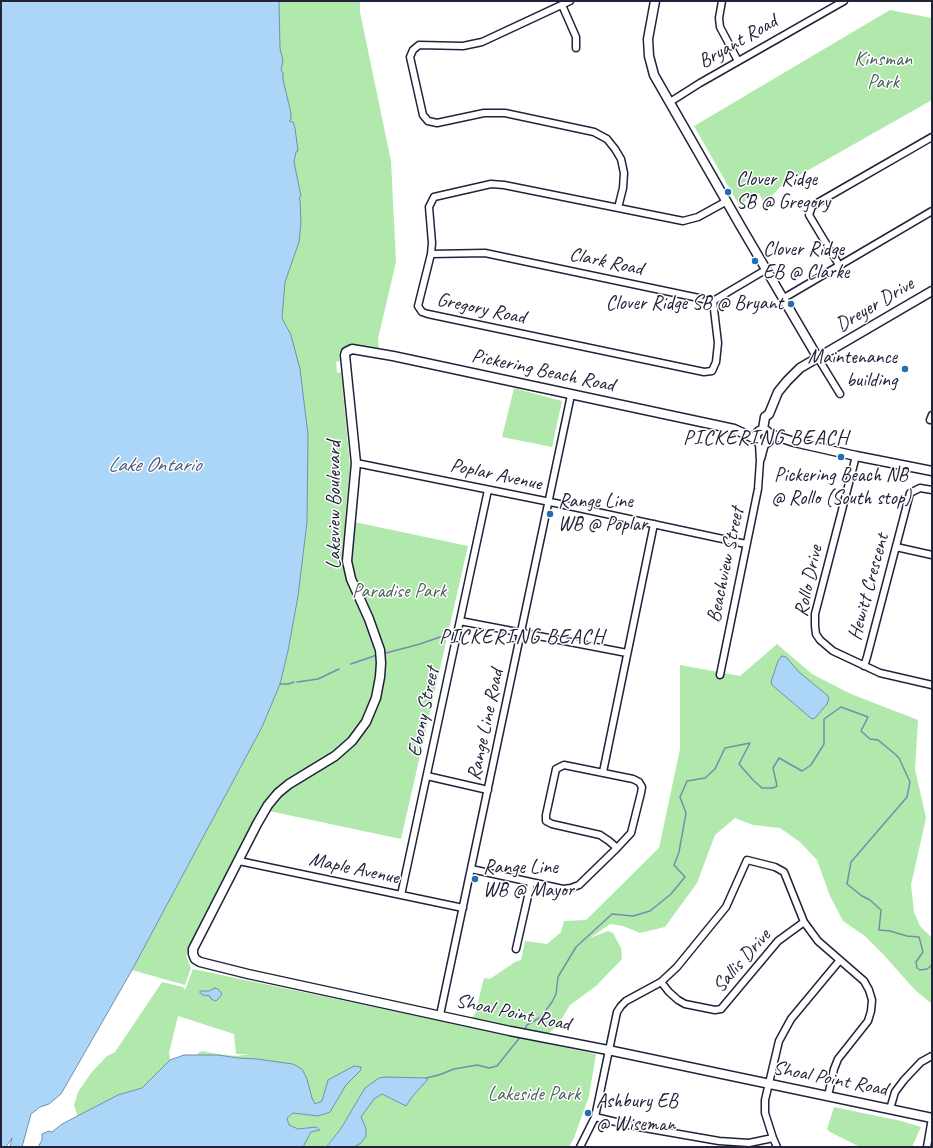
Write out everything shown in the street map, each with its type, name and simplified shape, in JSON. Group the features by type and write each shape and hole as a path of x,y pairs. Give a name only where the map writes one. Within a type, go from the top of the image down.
{"street":[{"path":"570,1 482,42 463,46 419,45 413,50 410,57 423,115 428,120 437,124 484,113 505,113 594,132 607,139 615,149 620,159 624,173 623,188 618,208"},
{"path":"655,1 648,39 649,56 654,75 840,394"},
{"path":"722,1 719,18 720,27 738,61"},
{"name":"Bryant Road","path":"670,102 738,61 844,1"},
{"path":"562,5 576,37 576,48"},
{"path":"839,265 810,215 812,206 932,137"},
{"name":"Gregory Road","path":"713,301 718,343 716,362 712,371 704,372 422,312 418,306 431,254 432,243 429,207 434,197 491,184 498,184 683,221 698,218 727,201"},
{"path":"784,298 932,211"},
{"name":"Clark Road","path":"431,254 451,255 485,253 713,301"},
{"path":"713,301 767,269"},
{"name":"Dreyer Drive","path":"763,436 769,422 768,414 778,392 800,368 932,291"},
{"name":"Pickering Beach Road","path":"346,352 352,348 363,350 734,429 790,443 794,442 932,471"},
{"name":"Lakeview Boulevard","path":"239,861 262,815 273,798 295,780 335,756 347,746 362,729 376,698 380,676 380,650 372,625 351,579 347,561 356,463 345,355 346,352"},
{"name":"Range Line Road","path":"440,1015 571,395"},
{"name":"Beachview Street","path":"720,676 758,489 763,436"},
{"name":"Rollo Drive","path":"856,456 815,614 816,634 820,640 833,651 880,673 932,684"},
{"name":"Poplar Avenue","path":"356,463 746,544"},
{"name":"Hewitt Crescent","path":"864,666 910,494 920,488 932,490"},
{"name":"Ebony Street","path":"401,895 488,490"},
{"path":"603,772 654,524"},
{"path":"896,547 932,555"},
{"path":"460,621 627,653"},
{"path":"471,870 563,889 571,888 579,885 617,848 631,834 636,820 642,787 639,782 633,779 603,772 564,765 556,769 547,808 546,821 552,824 600,835 617,848"},
{"path":"427,776 488,790"},
{"path":"580,1147 595,1117 614,1020 617,1012 626,1001 661,982 677,967 726,907 746,860 775,867 784,872 804,922 818,941 864,981 869,990 872,1000 868,1022 838,1059 828,1096"},
{"name":"Maple Avenue","path":"239,861 463,908"},
{"name":"Shoal Point Road","path":"239,861 193,949 193,954 197,961 203,964 524,1034 608,1050 932,1118"},
{"path":"516,949 531,882"},
{"name":"Sallis Drive","path":"661,982 669,992 685,1004 715,1010 721,1009 778,941 804,922"},
{"path":"777,1147 765,1113 765,1100 780,1041 791,1019 840,960"},
{"path":"890,1109 895,1092 904,1080 921,1062 932,1056"},
{"path":"595,1117 633,1126 718,1141 749,1143 773,1138"},
{"path":"926,1147 932,1118"}],"green space":[{"name":"Paradise Park","path":"277,1 360,1 360,12 391,161 396,262 378,339 379,351 351,345 345,347 339,353 340,361 336,362 337,373 341,372 350,466 345,520 468,546 401,839 260,808 186,956 191,968 185,985 132,970 262,727 280,684 288,651 298,596 307,522 308,435 291,335 282,318 280,288 300,235 294,169 280,86"},
{"name":"Kinsman Park","path":"890,10 932,18 932,100 782,185 764,204 759,193 739,205 694,126"},
{"path":"514,388 562,401 552,447 502,437"},
{"name":"Lakeside Park","path":"777,644 812,674 851,694 918,720 915,769 926,818 911,885 914,912 920,926 932,938 932,1004 915,990 865,936 843,921 830,896 817,860 800,842 780,828 753,825 735,818 715,835 697,883 665,927 640,933 623,926 610,924 590,938 608,931 613,933 621,948 622,959 596,986 570,1005 558,1025 547,1035 543,1043 596,1054 589,1096 574,1138 569,1147 332,1147 365,1088 340,1130 325,1147 303,1147 311,1132 320,1129 316,1127 298,1129 289,1125 287,1118 293,1113 318,1116 329,1112 342,1092 324,1106 310,1103 196,1058 198,1053 202,1051 236,1056 250,1054 236,1054 234,1034 178,1016 169,1053 170,1060 142,1088 118,1095 78,1117 74,1105 78,1092 91,1073 107,1056 115,1052 162,982 183,987 185,990 193,969 464,1026 475,1014 484,978 490,979 515,962 521,960 525,941 547,944 561,932 564,921 586,920 659,848 680,749 680,665 740,676"},
{"path":"834,1107 901,1121 921,1127 912,1147 860,1147 827,1129"}],"water":[{"name":"Lake Ontario","path":"1,1 279,1 280,48 283,61 281,70 283,73 283,80 291,113 291,119 289,121 293,122 295,128 298,151 296,152 294,162 301,196 299,198 301,223 299,242 285,282 282,318 291,335 300,369 308,435 307,522 298,596 288,651 280,684 262,727 132,970 61,1094 49,1104 40,1107 31,1114 22,1147 10,1147 12,1138 6,1147 1,1147"},
{"path":"782,656 786,657 799,672 829,698 827,704 815,718 812,719 772,685 771,682 778,661"},
{"path":"215,988 222,994 216,1001 211,999 210,996 200,993 200,991 209,991"},
{"path":"184,1055 218,1055 293,1064 302,1069 307,1079 315,1104 322,1101 328,1080 354,1066 361,1067 361,1070 346,1085 330,1112 318,1116 293,1113 287,1118 289,1125 298,1129 316,1127 320,1130 311,1132 303,1147 38,1147 42,1140 42,1134 49,1131 52,1132 62,1124 118,1095 142,1088 170,1060"},
{"path":"379,1078 428,1079 406,1106 382,1094 374,1099 361,1117 366,1128 366,1136 361,1143 354,1147 326,1147 340,1130 365,1088"}],"waterway":[{"path":"386,653 443,636"},
{"path":"351,664 377,655"},
{"path":"297,682 318,679 339,669"},
{"path":"280,684 294,682"},
{"path":"524,1031 527,1025 541,1017 552,1002 556,994 558,977 576,947 612,914 633,916 650,911 671,894 685,877 674,865 679,852 686,813 680,797 687,781 705,778 715,769 725,748 750,743 739,764 762,788 773,788 777,786 773,768 779,758 802,771 811,765 824,744 824,719 841,707 868,717 861,731 870,739 878,740 899,758 910,782 907,797 851,862 847,884 862,896 870,900 881,910 879,930 919,937 923,952 916,962 917,968 920,970 927,969 932,965"},
{"path":"426,1078 454,1069 477,1065 489,1068 497,1066 521,1036"}],"place":[{"name":"Clover Ridge SB @ Gregory","path":"728,192"},
{"name":"Clover Ridge EB @ Clarke","path":"755,261"},
{"name":"Clover Ridge SB @ Bryant","path":"791,304"},
{"name":"Maintenance building","path":"905,369"},
{"name":"Pickering Beach NB @ Rollo (South stop)","path":"841,457"},
{"name":"Range Line WB @ Poplar","path":"550,514"},
{"name":"Range Line WB @ Mayor","path":"475,879"},
{"name":"Ashbury EB @ Wiseman","path":"588,1113"}],"district":[{"name":"PICKERING BEACH","path":"766,438"},
{"name":"PICKERING BEACH","path":"522,637"}]}
